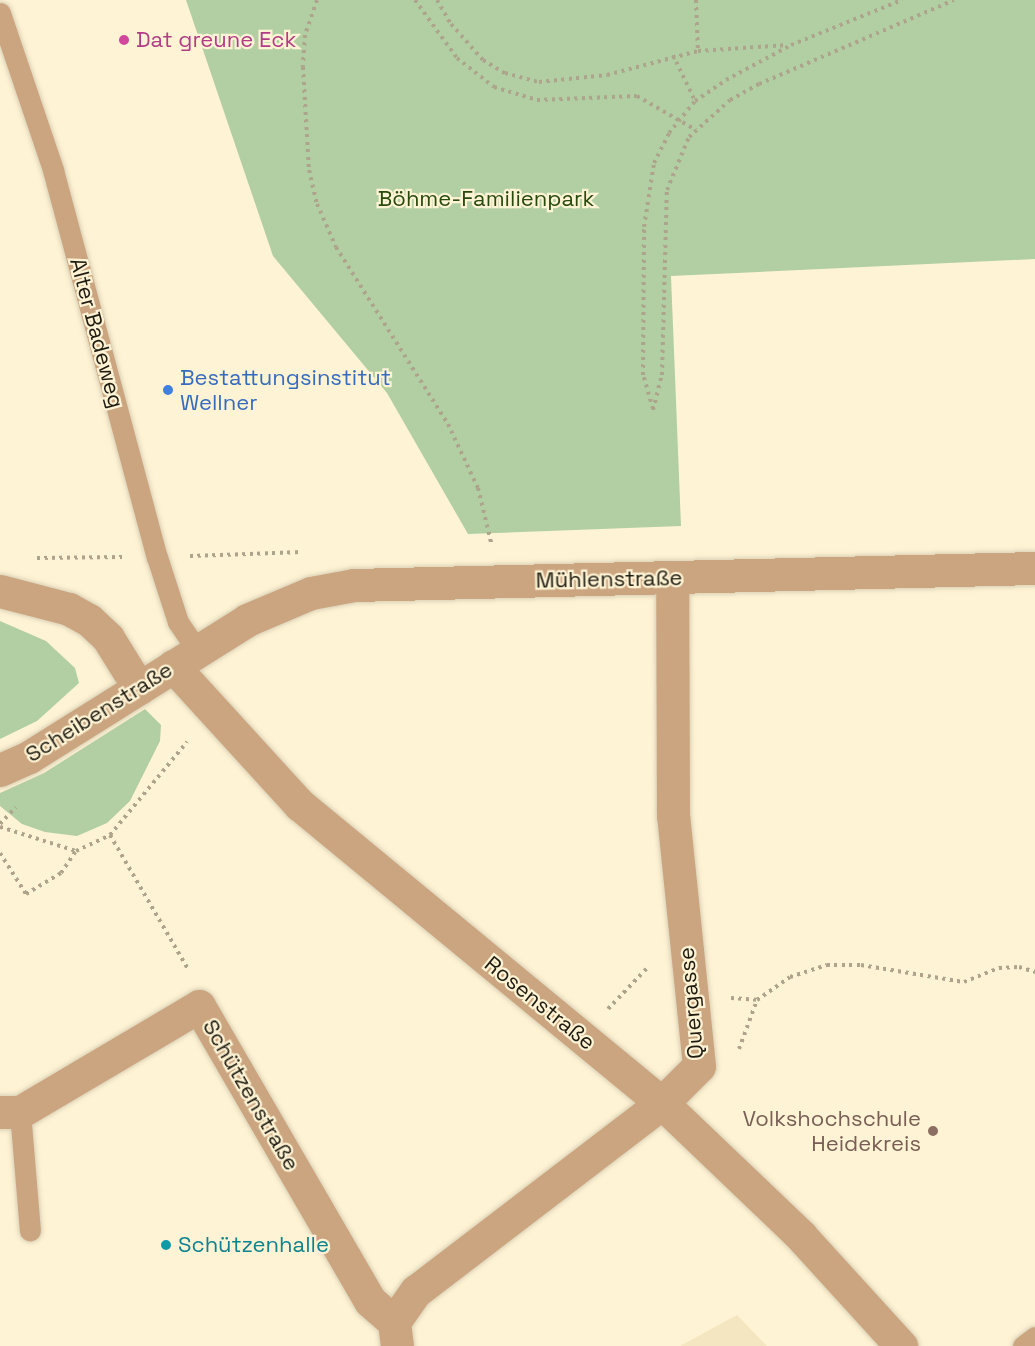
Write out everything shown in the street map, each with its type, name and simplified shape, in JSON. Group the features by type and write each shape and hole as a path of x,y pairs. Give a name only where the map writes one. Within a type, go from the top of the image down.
{"street":[{"name":"Mühlenstraße","path":"185,658 278,605 354,585 1035,568"},
{"name":"Quergasse","path":"396,1334 416,1291 662,1103 699,1066 673,816 672,578"},
{"path":"0,591 69,609 89,620 108,638 139,688"},
{"name":"Scheibenstraße","path":"0,770 139,688 185,658"},
{"name":"Rosenstraße","path":"185,658 300,805 662,1103 801,1236 901,1346"},
{"name":"Schützenstraße","path":"10,1112 199,1006 370,1301 396,1334"}],"lane":[{"name":"Alter Badeweg","path":"0,13 52,170 157,556 178,622 185,658"},
{"path":"10,1112 30,1231"},
{"path":"1023,1346 1035,1337"}],"path":[{"path":"317,0 305,35 303,68 309,170 317,204 336,247 448,424 478,488 493,547 481,547"},
{"path":"415,0 457,58 494,87 537,100 637,96 681,118 696,130"},
{"path":"437,0 451,24 483,60 505,73 539,82 607,75 673,55 698,51 791,45"},
{"path":"696,0 698,51"},
{"path":"902,0 791,45 695,100 681,118 654,163 644,227 643,375 654,410 662,375 667,190 676,160 696,130 730,100 759,84 954,0"},
{"path":"673,55 695,100"},
{"path":"34,558 315,552"},
{"path":"0,853 26,894 61,873 76,851 110,835 187,742"},
{"path":"0,827 76,851"},
{"path":"110,835 192,976"},
{"path":"605,1012 685,929"},
{"path":"757,1000 790,977 827,965 861,965 964,982 999,968 1019,967 1035,972"}],"shaded area":[{"path":"737,1315 767,1346 680,1346"}],"green space":[{"name":"Böhme-Familienpark","path":"186,0 1035,0 1035,259 671,276 681,526 468,534 387,393 273,256"},
{"path":"0,621 46,641 75,668 79,683 37,721 0,739"},
{"path":"145,709 161,725 160,741 130,801 107,823 77,836 45,832 22,824 0,806 0,793 44,773"}],"place":[{"name":"Dat greune Eck","path":"124,40"},
{"name":"Bestattungsinstitut Wellner","path":"168,390"},
{"name":"Volkshochschule Heidekreis","path":"933,1131"},
{"name":"Schützenhalle","path":"166,1245"}]}
